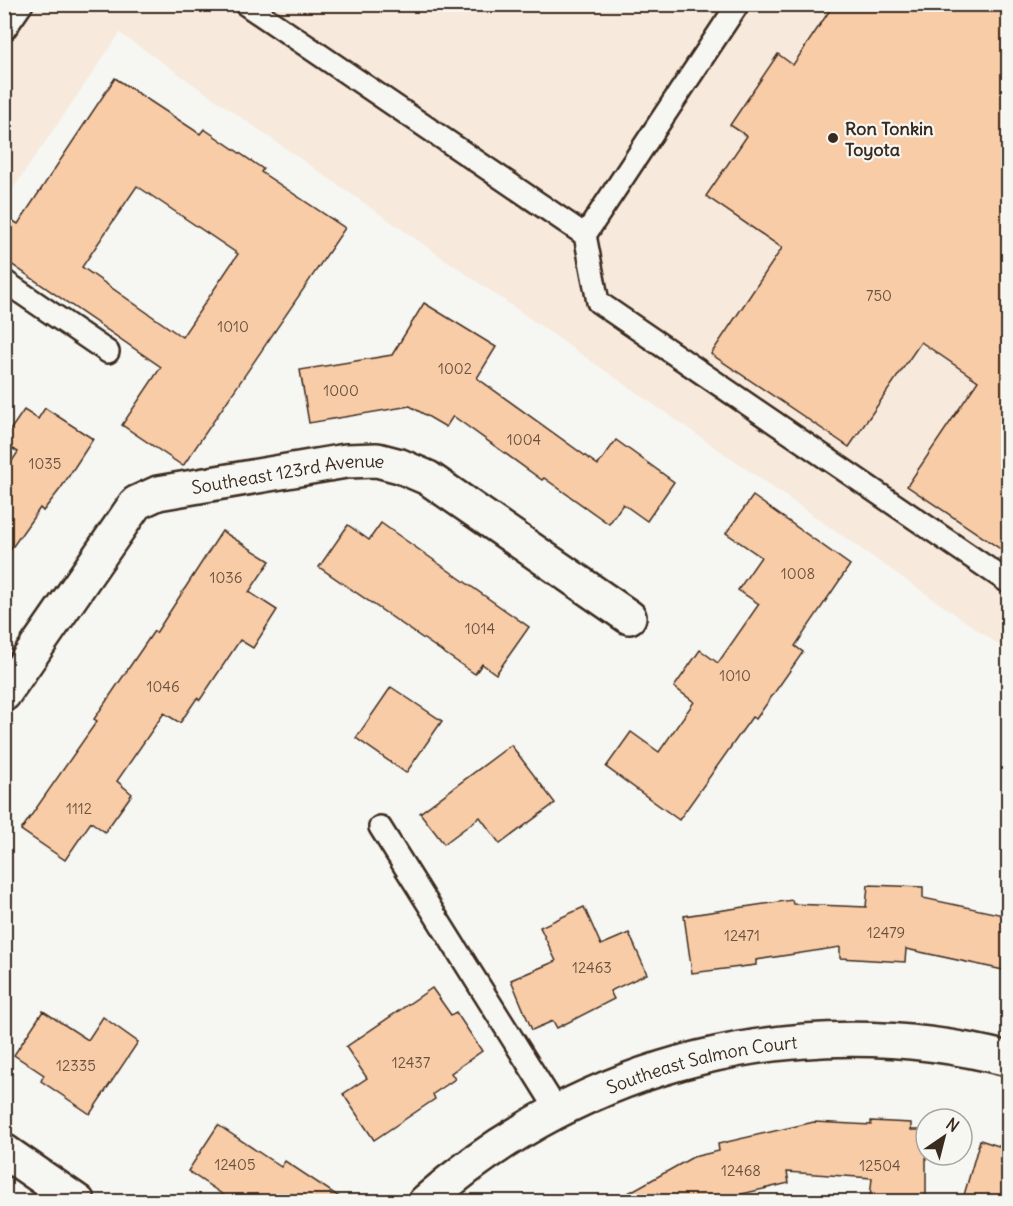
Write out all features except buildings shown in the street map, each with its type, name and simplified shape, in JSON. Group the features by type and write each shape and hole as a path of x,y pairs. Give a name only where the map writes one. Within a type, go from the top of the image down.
{"street":[{"name":"Southeast 123rd Avenue","path":"4,694 136,503 158,493 346,461 376,460 400,466 428,478 629,617"},
{"name":"Southeast Salmon Court","path":"426,1202 458,1173 557,1110 615,1084 701,1057 745,1047 834,1038 880,1038 969,1049 1008,1059"},
{"path":"4,1151 78,1202"}],"lane":[{"path":"4,30 22,4"},
{"path":"245,4 585,235"},
{"path":"738,4 585,235 598,302 1008,582"},
{"path":"4,281 108,352"},
{"path":"380,828 557,1110"}],"shaded area":[{"path":"5,5 1008,5 1008,651 120,33 10,193 5,189"}],"place":[{"name":"Ron Tonkin Toyota","path":"833,138"}]}
